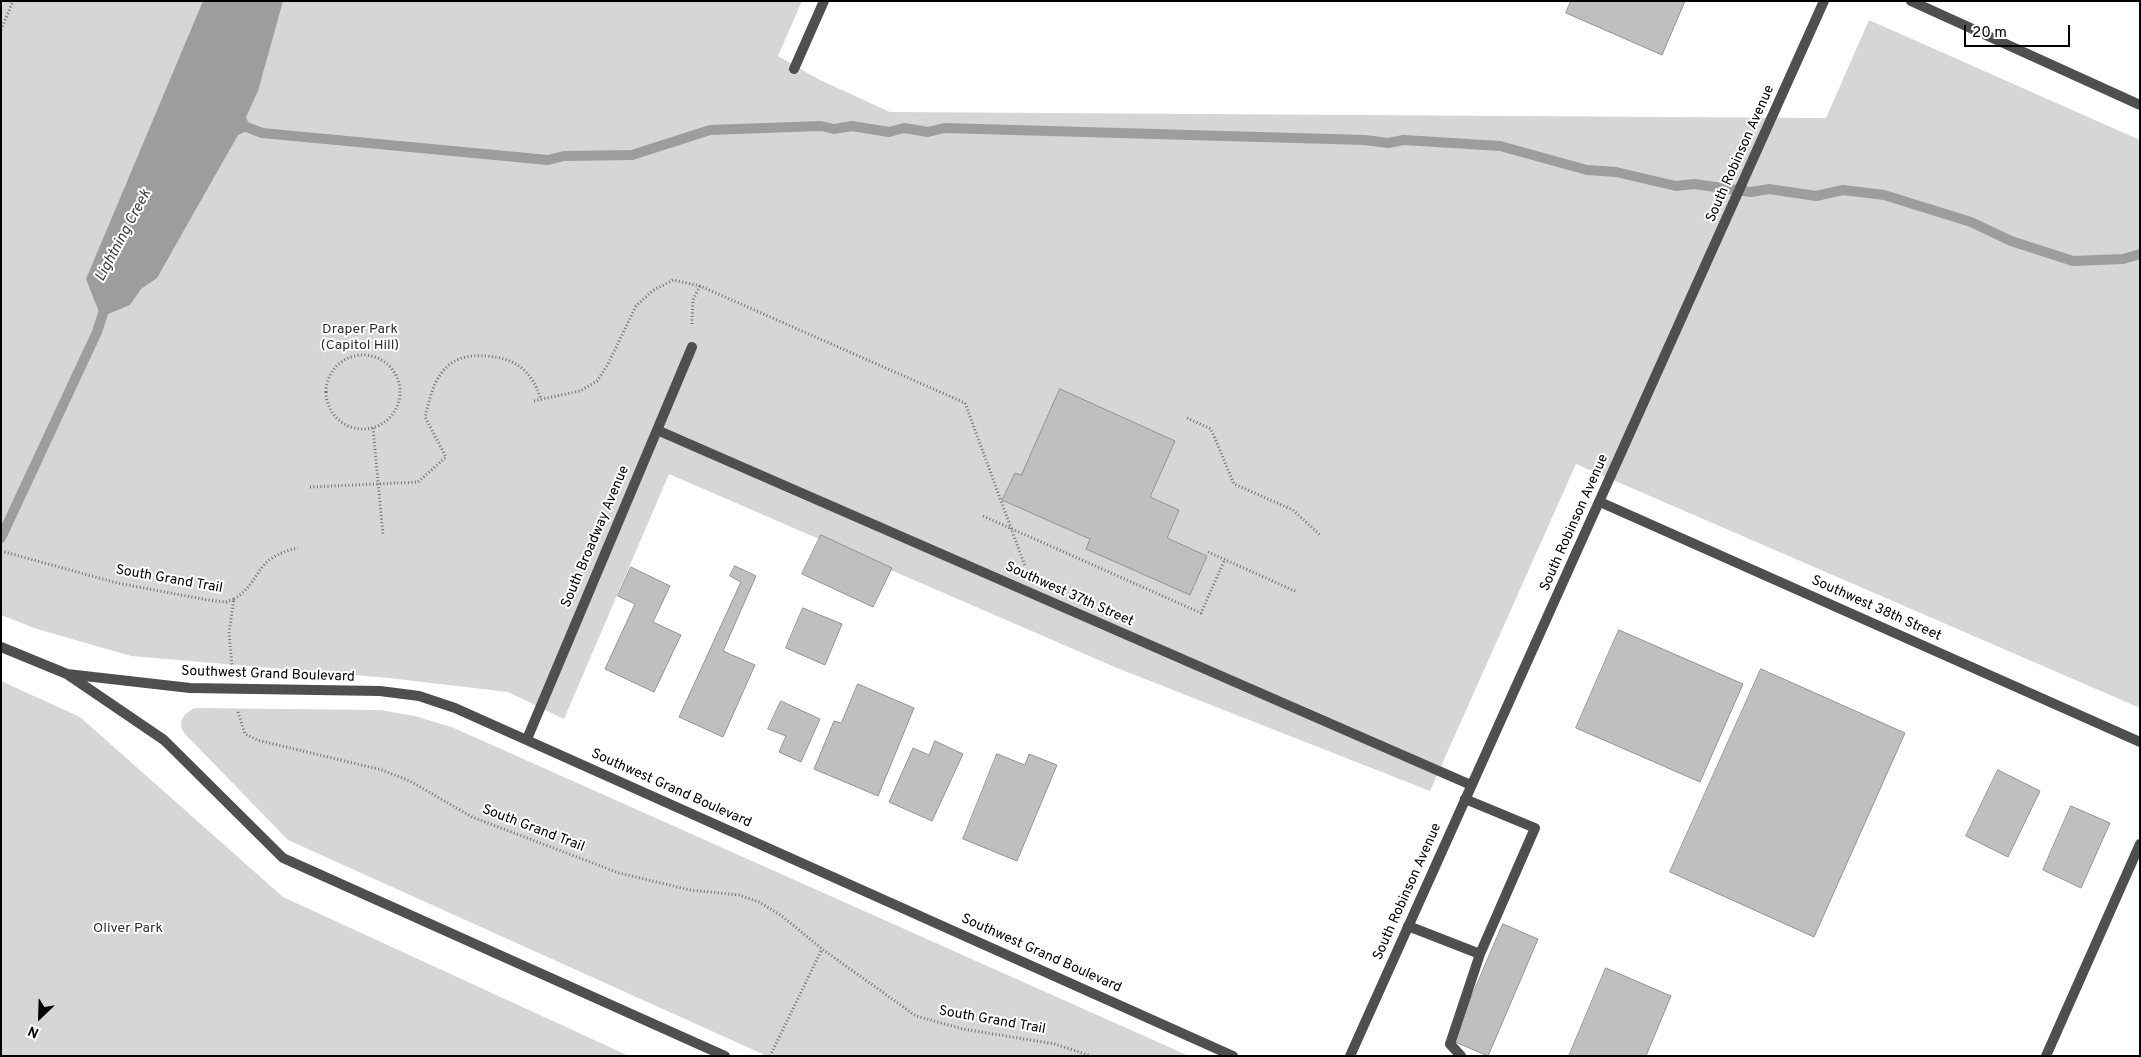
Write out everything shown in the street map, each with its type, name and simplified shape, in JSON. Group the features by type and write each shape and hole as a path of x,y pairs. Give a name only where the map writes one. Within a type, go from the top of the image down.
{"street":[{"path":"794,69 824,1"},
{"name":"South Robinson Avenue","path":"1350,1056 1824,1"},
{"path":"1910,1 2140,105"},
{"name":"South Broadway Avenue","path":"527,739 692,347"},
{"name":"Southwest 37th Street","path":"657,430 1471,785"},
{"name":"Southwest 38th Street","path":"1600,502 2140,742"},
{"name":"Southwest Grand Boulevard","path":"1,647 66,674 164,740 283,858 725,1056"},
{"name":"Southwest Grand Boulevard","path":"66,674 190,688 380,691 419,696 455,708 527,739 1233,1056"},
{"path":"1461,1056 1450,1044 1480,954 1535,828 1465,799"},
{"path":"2046,1056 2140,844"},
{"path":"1408,926 1480,954"}],"path":[{"path":"1,30 13,1"},
{"path":"534,401 580,391 597,381 608,364 636,306 652,291 673,280 700,286 965,403 1026,565 1016,587"},
{"path":"692,347 693,300 700,286"},
{"path":"368,354 380,358 397,376 400,400 396,411 388,420 373,428 356,429 344,425 334,417 325,393 330,374 343,360 355,355 368,354"},
{"path":"310,487 418,482 446,457 425,417 432,389 455,361 476,355 504,357 518,365 536,382 541,399"},
{"path":"1187,418 1210,429 1234,484 1293,510 1321,536"},
{"path":"373,428 383,535"},
{"path":"983,516 1201,613 1225,559"},
{"path":"234,599 244,593 266,561 280,552 298,548"},
{"name":"South Grand Trail","path":"1,551 65,570 208,600 226,602 234,599 229,632 233,689 241,726 245,734 257,740 382,770 410,781 472,817 619,873 665,885 739,895 759,902 782,916 822,949 916,1016 962,1030 1055,1044 1091,1056"},
{"path":"1208,552 1297,592"},
{"path":"770,1056 822,949"}],"green space":[{"name":"Draper Park (Capitol Hill)","path":"1,1 802,1 778,56 818,79 890,112 1826,118 1869,20 2140,140 2140,708 1576,464 1430,791 1117,668 669,474 564,719 508,692 389,678 131,656 37,629 1,615"},
{"name":"Oliver Park","path":"1,681 80,717 283,897 629,1056 1,1056"},
{"path":"195,708 380,710 415,716 454,728 1189,1056 767,1056 288,840 184,733 181,725 183,718"}],"water":[{"path":"203,1 283,1 258,91 246,117 251,129 238,135 157,278 141,289 130,305 101,317 86,279"}],"building":[{"path":"1571,1 1685,1 1662,55 1566,13"},
{"path":"1060,389 1175,441 1150,497 1179,510 1167,538 1207,556 1190,595 1086,549 1090,539 1002,500 1015,473 1021,475"},
{"path":"821,535 892,568 873,607 802,574"},
{"path":"735,566 756,576 723,651 755,665 723,737 679,717 741,582 730,576"},
{"path":"631,567 670,586 653,622 681,635 654,692 605,669 635,604 618,596"},
{"path":"803,608 842,624 825,665 786,648"},
{"path":"1619,630 1743,684 1700,782 1576,728"},
{"path":"1761,669 1905,733 1814,937 1670,872"},
{"path":"858,684 914,708 878,796 814,769 834,721 841,723"},
{"path":"781,701 820,719 801,762 779,752 786,736 768,729"},
{"path":"935,741 963,754 932,821 889,802 913,748 929,755"},
{"path":"997,754 1025,765 1029,754 1057,765 1017,861 963,839"},
{"path":"1998,770 2040,791 2008,857 1966,836"},
{"path":"2071,806 2110,823 2081,888 2043,870"},
{"path":"1503,924 1538,939 1488,1056 1453,1041"},
{"path":"1606,968 1671,996 1646,1056 1569,1056"}],"waterway":[{"path":"239,124 262,133 548,160 564,156 632,155 710,130 821,126 834,129 852,126 889,132 904,128 928,132 944,128 1365,140 1388,143 1404,140 1500,146 1587,170 1616,172 1676,186 1694,184 1751,192 1769,189 1816,196 1843,190 1884,195 1971,222 2011,241 2073,261 2123,259 2140,254"},
{"name":"Lightning Creek","path":"1,538 97,332 106,304"}]}
